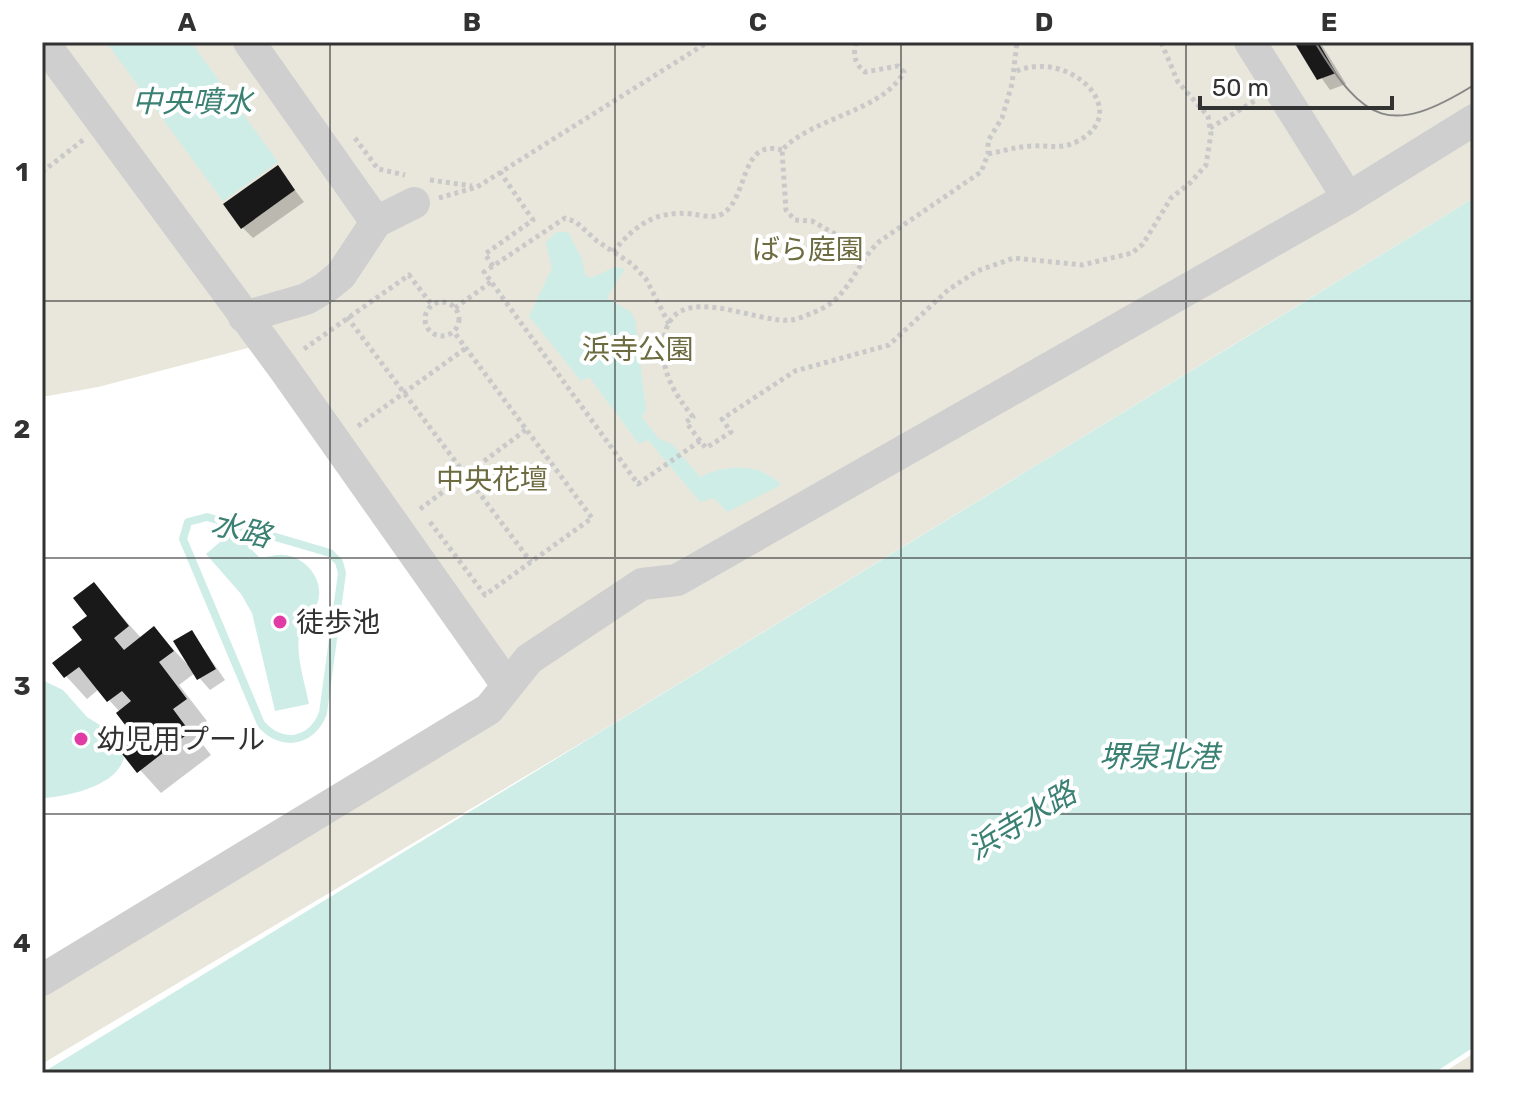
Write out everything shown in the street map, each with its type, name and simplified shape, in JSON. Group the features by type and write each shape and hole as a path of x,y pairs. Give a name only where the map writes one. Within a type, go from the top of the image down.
{"street":[{"path":"43,42 244,317 298,366 507,685"},
{"path":"249,42 376,222"},
{"path":"1250,42 1348,198"},
{"path":"42,980 489,709 529,659 642,584 677,580 1348,198 1474,120"},
{"path":"244,317 306,299 325,288 341,275 376,222 421,189"}],"path":[{"path":"315,134 349,130 378,169 421,189 477,187 708,42"},
{"path":"613,252 640,222 661,216 720,216 733,205 742,191 752,157 762,150 782,150 811,127 851,112 898,82 904,72 898,66 865,72 858,66 854,55 856,42"},
{"path":"1017,42 1014,72 1002,118 988,141 988,154 981,172 967,185 909,220 867,252 844,292 813,312 792,320 708,306 687,310 669,324 665,332 662,361 680,400 693,417 686,422 706,448 731,432 722,419 795,371 889,345 948,290 977,271 1014,258 1082,265 1132,253 1143,244 1171,198 1206,165 1210,128 1208,116 1178,82 1161,42"},
{"path":"988,154 1012,148 1068,146 1083,139 1097,121 1099,102 1094,89 1075,76 1057,66 1014,72"},
{"path":"1210,128 1278,87"},
{"path":"42,172 103,125"},
{"path":"782,150 786,210 795,220 812,221 867,252"},
{"path":"493,266 485,254 533,220 500,172"},
{"path":"421,189 477,187"},
{"path":"669,324 646,279 576,222 565,218 484,272 638,484 700,441"},
{"path":"298,366 301,351 409,275 432,305"},
{"path":"455,308 491,282"},
{"path":"325,288 531,562"},
{"path":"445,302 455,308 459,318 454,332 436,335 428,328 425,317 432,305 445,302"},
{"path":"411,497 485,595 592,518 454,332"},
{"path":"358,426 466,348"},
{"path":"348,413 367,438"},
{"path":"420,509 527,429"}],"green space":[{"name":"浜寺公園","path":"42,42 1474,42 1474,198 593,736 42,1064 42,980 488,709 489,684 284,369 248,348 98,387 42,397"},
{"path":"1474,1053 1474,1073 1443,1073"}],"water":[{"name":"中央噴水","path":"106,42 191,42 278,162 223,201"},
{"name":"堺泉北港","path":"1474,198 1474,1047 1434,1073 42,1073"},
{"path":"556,232 568,232 582,259 585,275 591,278 615,267 625,269 607,298 631,312 635,319 646,410 642,417 659,439 672,444 700,477 731,468 753,469 781,485 727,512 714,498 700,502 648,440 639,444 589,377 581,381 529,316 552,268 546,243"},
{"name":"徒歩池","path":"233,531 259,557 281,555 300,560 317,579 317,604 300,631 298,644 309,704 275,711 252,613 241,594 206,554"},
{"name":"幼児用プール","path":"42,680 63,690 87,717 119,737 124,757 112,776 90,788 42,798"}],"building":[{"path":"1294,42 1318,42 1336,73 1317,80"},
{"path":"278,165 295,190 241,229 223,204"},
{"path":"94,582 129,626 114,638 124,650 154,626 174,651 159,662 187,699 173,709 190,732 137,773 119,750 135,738 116,713 131,701 122,691 107,702 79,667 64,678 52,663 82,640 72,627 87,616 73,598"},
{"path":"192,630 216,669 197,680 173,641"}],"waterway":[{"name":"水路","path":"207,517 330,553 339,562 342,573 323,713 318,723 304,736 287,739 269,732 261,724 183,539 188,522 207,517"}],"tram line":[{"path":"1315,42 1349,90 1365,105 1381,113 1400,116 1421,112 1474,85"}],"place":[{"name":"徒歩池","path":"280,622"},
{"name":"幼児用プール","path":"81,739"}],"park label":[{"name":"ばら庭園","path":"808,249"},
{"name":"中央花壇","path":"492,479"}],"water label":[{"name":"浜寺水路","path":"1022,821"}]}
